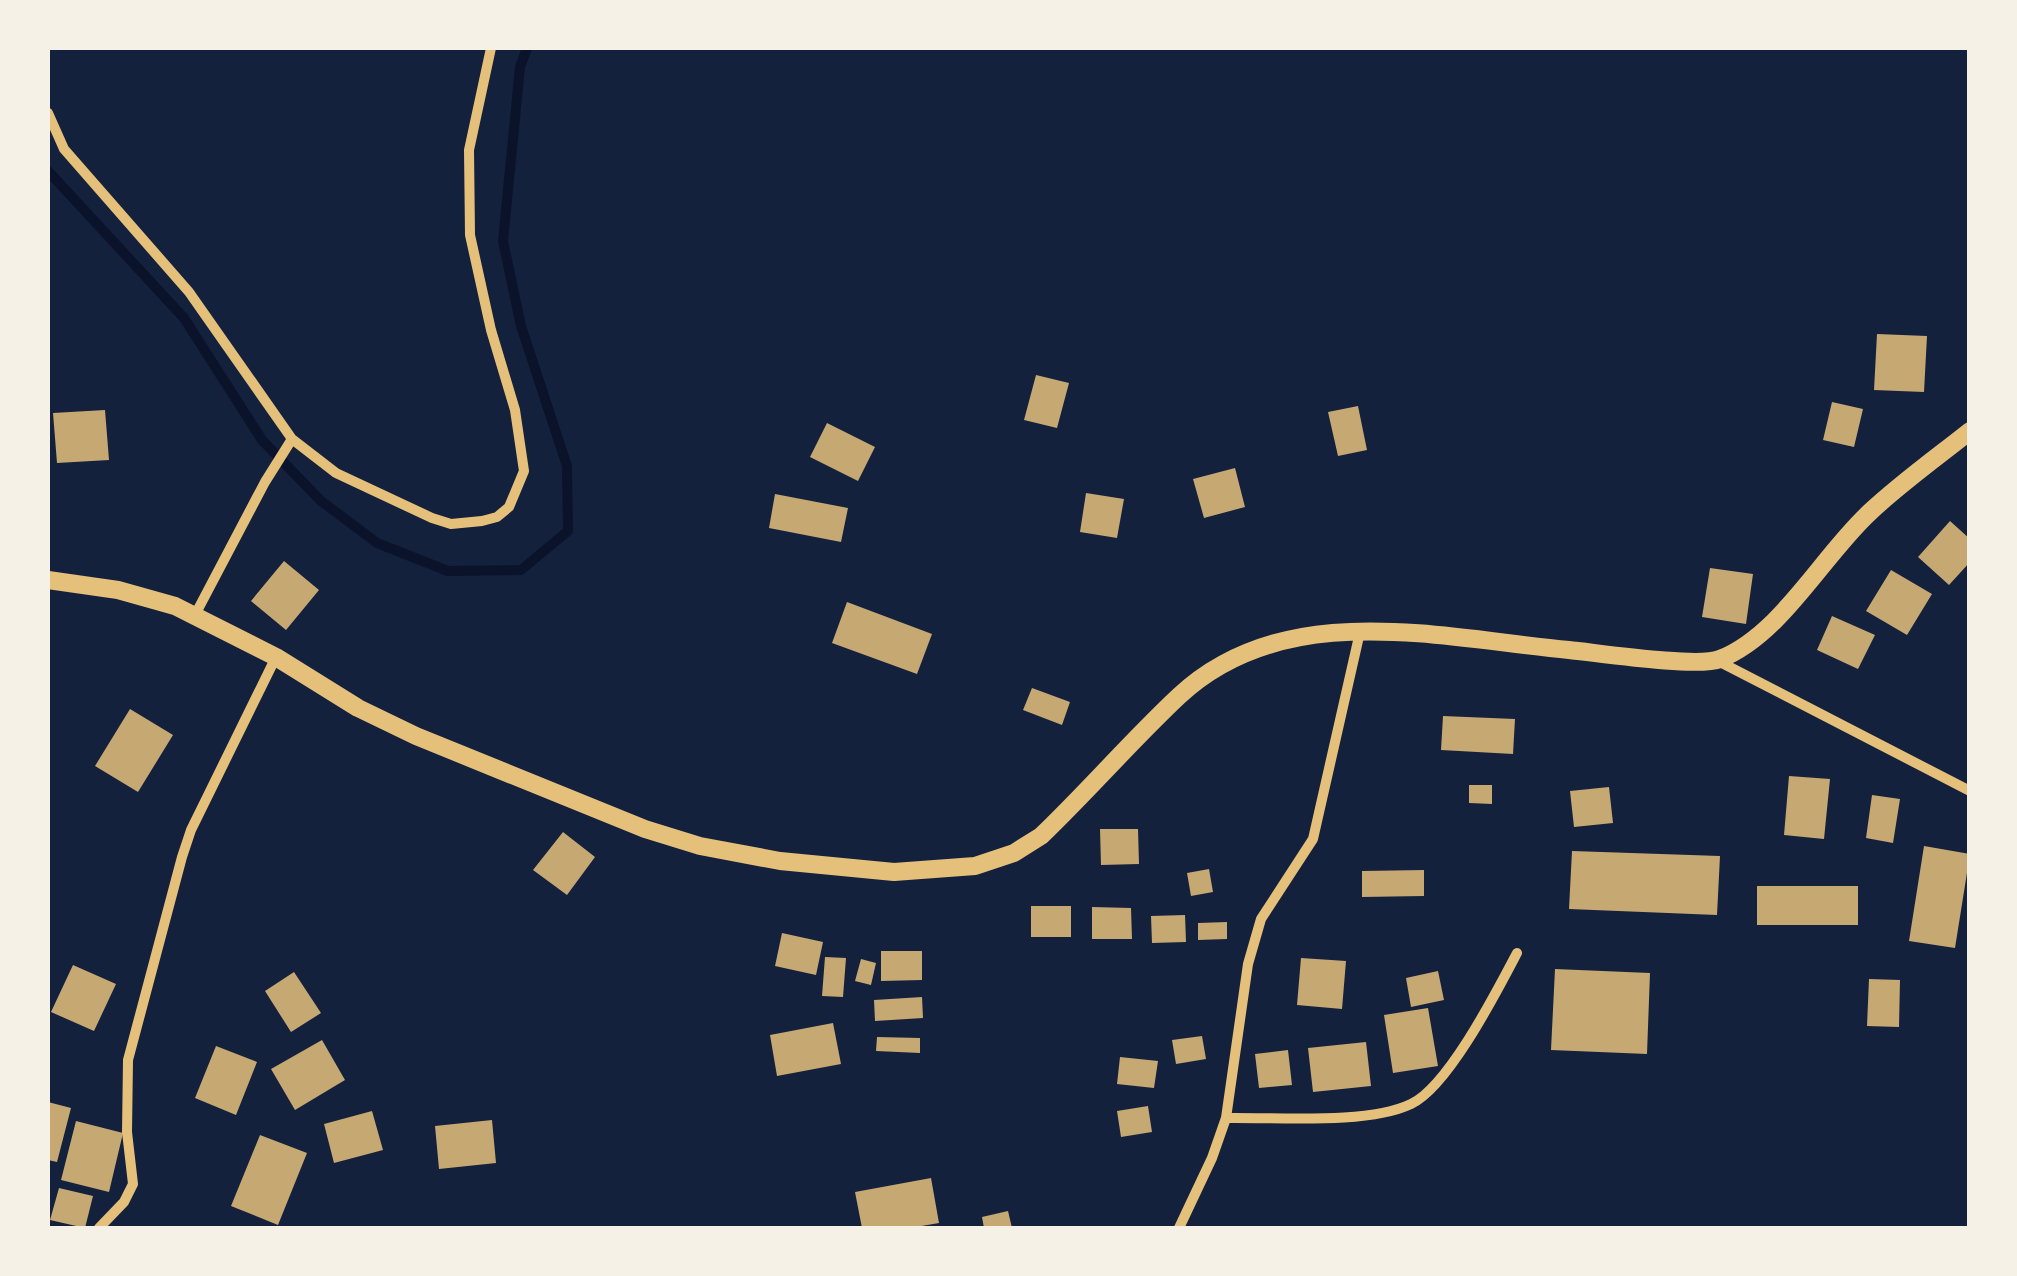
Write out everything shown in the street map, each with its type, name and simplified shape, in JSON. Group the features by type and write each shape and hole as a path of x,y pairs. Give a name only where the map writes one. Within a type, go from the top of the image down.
{"street":[{"path":"48,113 64,150 189,292 288,444 336,473 451,524 497,517 516,496 523,478 522,448 470,235 469,150 491,48"},
{"path":"1718,660 1758,635 1868,513 1970,431"},
{"path":"195,615 288,444"},
{"path":"48,580 118,590 195,615 276,657 358,708 416,736 644,829 700,846 780,861 894,872 975,866 1014,853 1041,836 1180,695 1208,674 1249,650 1300,636 1360,631 1657,659 1718,660 1970,791"},
{"path":"1179,1228 1226,1118 1248,964 1262,919 1313,839 1360,631"},
{"path":"99,1228 124,1202 134,1184 127,1132 128,1060 182,857 191,830 276,657"},
{"path":"1226,1118 1374,1115 1412,1104 1426,1095 1453,1061 1516,954"}],"building":[{"path":"1877,334 1927,336 1924,392 1874,390"},
{"path":"1036,375 1069,383 1057,428 1024,420"},
{"path":"1832,402 1863,409 1854,447 1823,440"},
{"path":"1358,406 1367,450 1338,456 1328,412"},
{"path":"105,410 109,460 57,463 53,413"},
{"path":"827,423 875,447 858,481 810,457"},
{"path":"1235,468 1245,507 1204,518 1193,479"},
{"path":"1086,493 1124,499 1117,538 1080,532"},
{"path":"775,494 848,508 841,542 769,528"},
{"path":"1950,521 1970,539 1970,562 1949,585 1918,557"},
{"path":"284,561 319,590 286,630 251,601"},
{"path":"1710,568 1753,574 1746,624 1702,617"},
{"path":"1891,570 1932,594 1907,635 1866,611"},
{"path":"847,602 932,634 917,674 832,643"},
{"path":"1832,616 1875,635 1858,669 1817,650"},
{"path":"1032,688 1070,702 1062,725 1023,710"},
{"path":"130,709 173,735 138,792 95,766"},
{"path":"1443,716 1515,719 1513,754 1441,750"},
{"path":"1789,776 1830,779 1824,839 1784,835"},
{"path":"1469,785 1492,785 1492,804 1469,803"},
{"path":"1609,787 1613,823 1574,827 1570,791"},
{"path":"1872,795 1900,799 1893,843 1866,838"},
{"path":"1100,829 1138,829 1139,864 1101,865"},
{"path":"563,832 595,857 567,895 533,870"},
{"path":"1924,846 1970,854 1955,948 1909,941"},
{"path":"1572,851 1720,856 1717,915 1569,909"},
{"path":"1209,869 1213,892 1191,896 1187,873"},
{"path":"1424,870 1424,896 1362,897 1362,871"},
{"path":"1757,886 1858,886 1858,925 1757,925"},
{"path":"1031,906 1071,906 1071,937 1031,937"},
{"path":"1092,907 1131,908 1132,939 1092,939"},
{"path":"1185,915 1186,942 1152,943 1151,916"},
{"path":"1227,922 1227,939 1198,940 1198,923"},
{"path":"782,933 823,942 816,975 775,966"},
{"path":"881,951 922,951 922,980 881,981"},
{"path":"825,957 846,958 843,997 822,996"},
{"path":"1301,958 1346,961 1342,1009 1297,1005"},
{"path":"861,959 876,963 871,985 855,981"},
{"path":"73,965 116,984 94,1031 51,1012"},
{"path":"1555,969 1650,973 1647,1054 1551,1050"},
{"path":"1438,971 1444,1000 1411,1007 1406,978"},
{"path":"294,972 321,1013 291,1032 265,991"},
{"path":"1869,979 1900,980 1899,1027 1867,1026"},
{"path":"922,997 923,1018 875,1021 874,1000"},
{"path":"1428,1008 1438,1066 1393,1073 1384,1015"},
{"path":"833,1023 841,1064 777,1076 770,1035"},
{"path":"1202,1036 1206,1059 1176,1064 1172,1040"},
{"path":"877,1037 920,1038 920,1053 876,1051"},
{"path":"322,1040 345,1080 295,1110 271,1069"},
{"path":"1366,1042 1371,1086 1313,1092 1308,1048"},
{"path":"216,1046 257,1062 236,1115 195,1098"},
{"path":"1288,1050 1292,1085 1259,1088 1255,1054"},
{"path":"1120,1057 1158,1061 1154,1088 1117,1084"},
{"path":"48,1102 71,1108 57,1162 48,1160"},
{"path":"1148,1106 1152,1132 1121,1137 1117,1111"},
{"path":"372,1111 383,1150 334,1163 324,1124"},
{"path":"492,1120 496,1163 439,1169 435,1126"},
{"path":"76,1121 123,1133 109,1192 61,1180"},
{"path":"260,1135 307,1153 278,1225 231,1206"},
{"path":"931,1178 939,1223 910,1228 862,1228 855,1192"},
{"path":"59,1188 93,1196 85,1228 50,1220"},
{"path":"1008,1211 1012,1228 984,1228 982,1217"}],"waterway":[{"path":"48,171 184,318 262,440 321,501 377,543 448,571 521,570 568,531 567,466 521,326 503,241 520,67 527,48"}]}
